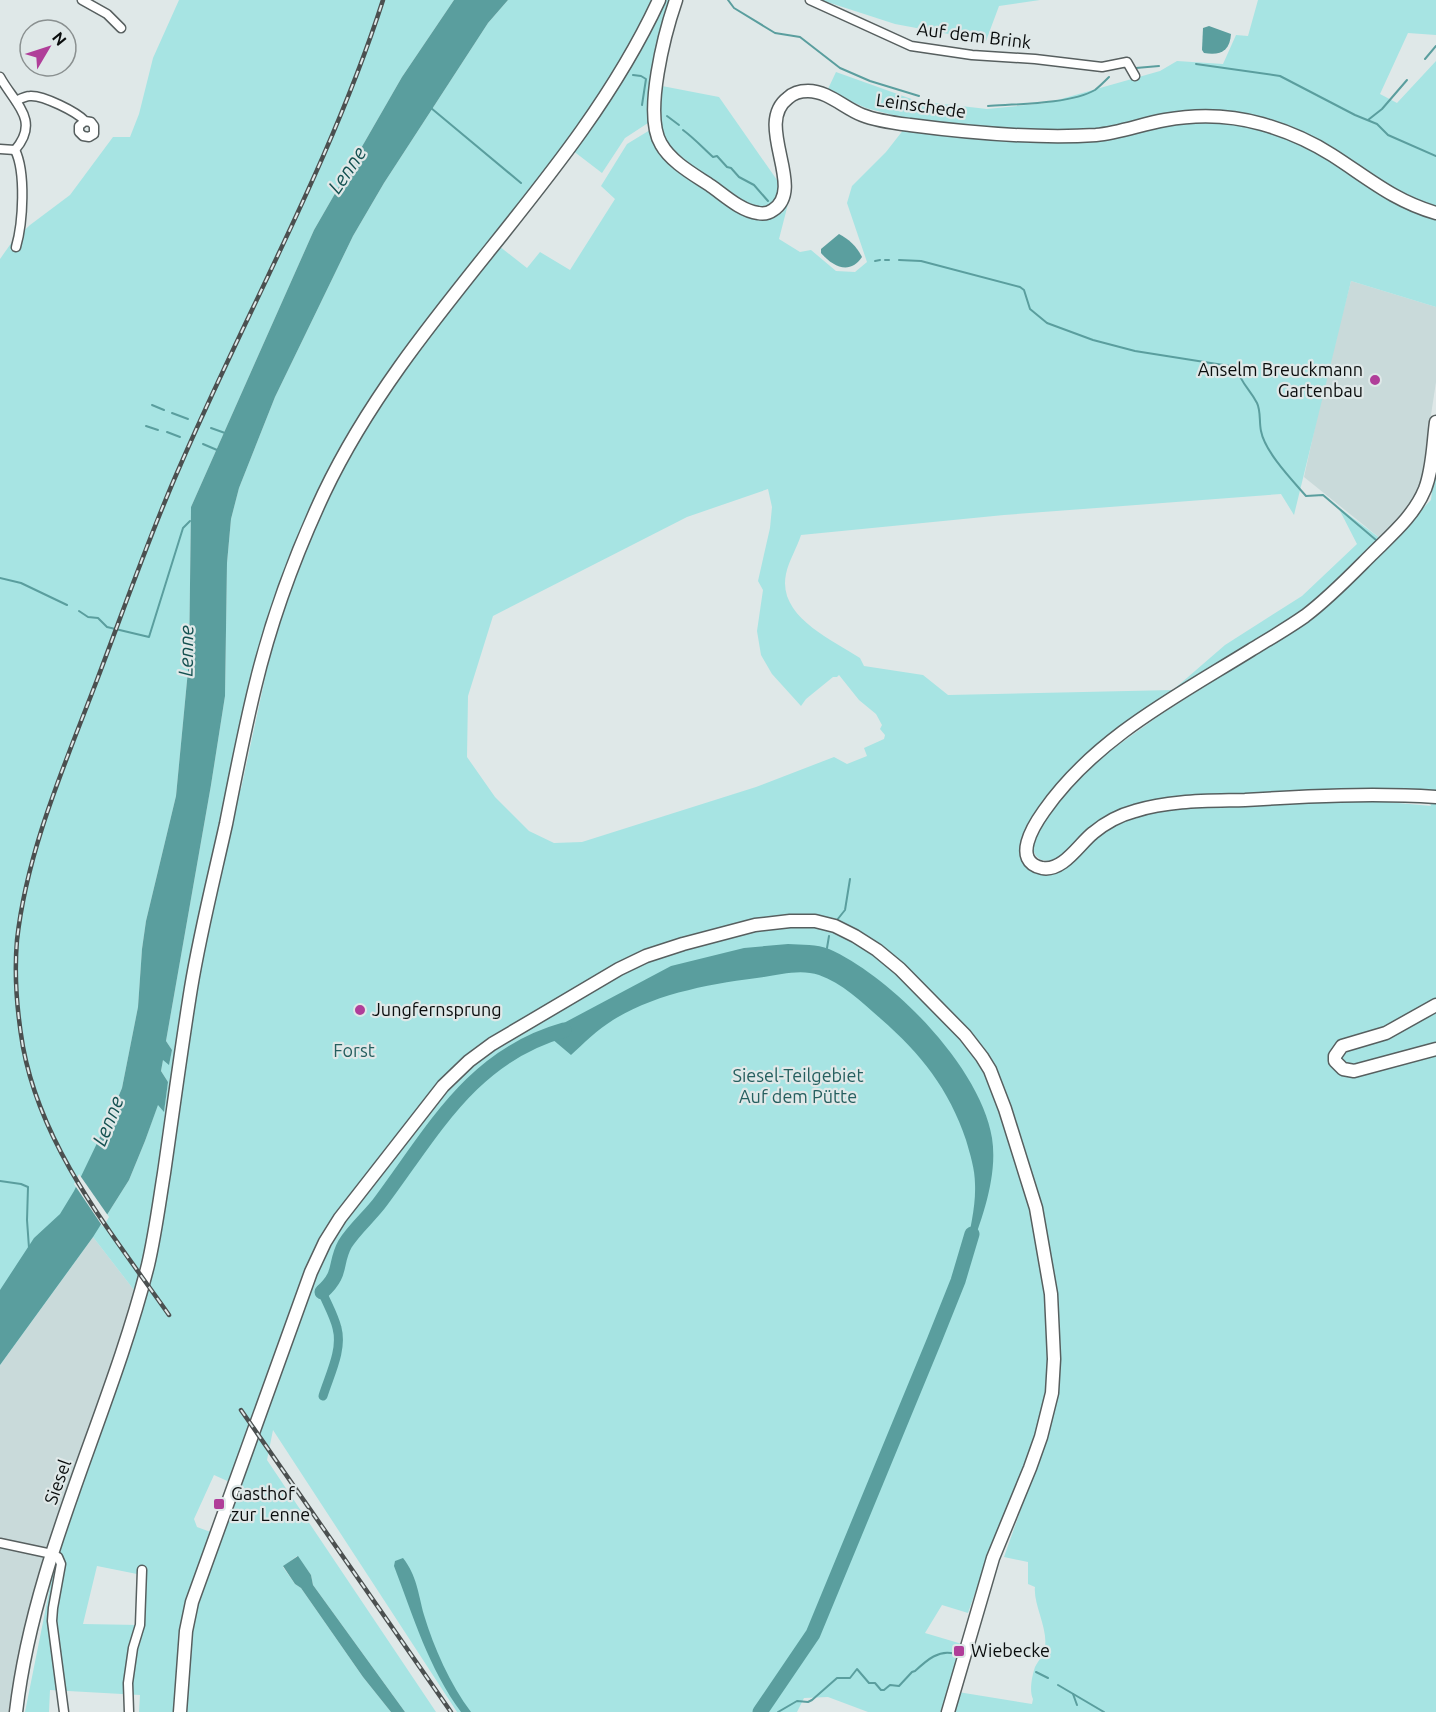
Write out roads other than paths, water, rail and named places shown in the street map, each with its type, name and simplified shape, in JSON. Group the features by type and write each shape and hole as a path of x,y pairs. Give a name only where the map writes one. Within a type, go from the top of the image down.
{"main road":[{"name":"Siesel","path":"16,1712 21,1667 29,1631 52,1554 119,1361 148,1265 192,984 256,684 286,584 323,495 352,438 432,324 574,142 640,40 659,0"},
{"name":"Leinschede","path":"676,0 654,94 653,116 657,136 668,153 685,168 734,201 757,213 768,212 775,208 784,193 784,177 776,131 779,108 784,100 795,93 812,91 826,95 875,120 1013,135 1099,134 1190,116 1243,119 1288,132 1308,141 1390,195 1436,213"},
{"path":"1436,422 1430,473 1424,490 1407,518 1331,594 1305,616 1149,713 1080,766 1034,825 1027,842 1027,853 1038,867 1052,867 1063,862 1094,832 1108,822 1136,810 1171,804 1349,795 1436,797"},
{"path":"180,1712 186,1630 192,1602 311,1272 325,1242 340,1218 437,1093 469,1061 492,1044 646,956 755,925 815,921 835,926 877,950 921,989 982,1057 1000,1093 1036,1208 1048,1270 1053,1324 1052,1393 1041,1437 1030,1468 993,1558 948,1712"},
{"path":"1436,1005 1386,1033 1342,1046 1335,1056 1343,1070 1354,1071 1436,1049"}],"street":[{"path":"82,0 107,14 121,28"},
{"name":"Auf dem Brink","path":"810,0 911,46 972,55 1035,59 1102,67 1127,62 1135,76"},
{"path":"0,78 26,118 27,131 15,150"},
{"path":"16,101 28,95 39,98 80,115 85,121"},
{"path":"0,149 15,150"},
{"path":"15,150 22,170 16,247"},
{"path":"0,1543 52,1554 58,1557 61,1564 52,1608 52,1621 64,1712"},
{"path":"129,1712 128,1683 140,1625 142,1570"}],"water":[{"name":"Lenne","path":"454,0 508,0 488,23 384,183 353,236 275,397 239,488 231,519 227,563 225,696 166,1041 172,1050 169,1065 163,1060 161,1071 168,1082 164,1112 158,1105 129,1180 93,1237 0,1365 0,1290 34,1238 60,1214 74,1191 122,1088 138,1007 146,921 176,796 189,660 191,507 314,230 402,77"},
{"path":"1209,26 1231,34 1229,45 1219,53 1204,53 1202,50 1203,28"},
{"path":"839,234 858,250 862,257 852,266 836,265 821,253 821,249"},
{"path":"788,944 824,947 854,962 880,980 930,1028 971,1083 984,1111 992,1138 993,1167 988,1197 969,1254 966,1251 975,1201 974,1173 966,1140 951,1104 932,1074 909,1046 860,1000 828,979 806,972 792,973 726,982 667,996 613,1020 571,1055 545,1033 671,966 744,948"},
{"path":"298,1556 311,1575 313,1585 405,1712 391,1712 363,1677 301,1588 295,1584 283,1566"},
{"path":"403,1558 414,1578 438,1653 456,1690 471,1712 461,1712 431,1660 394,1566 395,1561"}],"waterway":[{"path":"728,0 734,8 775,33 800,37 840,68 870,81 919,96"},
{"path":"1425,59 1436,46"},
{"path":"1196,64 1280,76 1377,124 1388,135 1436,156"},
{"path":"1136,68 1159,66"},
{"path":"633,75 646,79 642,105"},
{"path":"988,106 1043,103 1085,95 1095,90 1109,77"},
{"path":"1368,120 1382,109 1407,80"},
{"path":"431,108 521,183"},
{"path":"667,116 679,125"},
{"path":"683,130 713,157 717,156 739,177 754,185 768,201"},
{"path":"875,261 880,260"},
{"path":"899,260 921,261 1020,287 1024,290 1030,309 1047,323 1093,340 1135,351 1236,367 1258,406 1260,428 1273,457 1306,496 1323,495 1376,540"},
{"path":"152,405 164,410"},
{"path":"172,413 188,419"},
{"path":"146,426 158,430"},
{"path":"211,428 225,433"},
{"path":"167,432 180,437"},
{"path":"203,444 217,450"},
{"path":"79,611 88,617 98,618 107,627 149,637 183,528 190,521"},
{"path":"0,578 21,583 67,605"},
{"path":"837,920 845,910 850,879"},
{"path":"827,948 829,936"},
{"path":"322,1292 336,1274 342,1251 349,1238 377,1206 458,1099 504,1058 532,1042 564,1030"},
{"path":"0,1181 28,1187 29,1248"},
{"path":"760,1712 813,1634 958,1281 972,1234"},
{"path":"321,1289 334,1318 338,1336 337,1354 323,1396"},
{"name":"Wiebecke","path":"778,1712 797,1701 812,1700 837,1678 850,1678 857,1669 869,1683 875,1683 881,1690 884,1690 890,1685 899,1686 912,1672 934,1656 944,1653 955,1654"},
{"name":"Wiebecke","path":"1036,1672 1048,1678"},
{"name":"Wiebecke","path":"1058,1685 1104,1712"},
{"name":"Wiebecke","path":"1073,1694 1077,1705"}],"railway":[{"path":"169,1315 81,1188 62,1155 32,1084 23,1047 17,994 16,953 22,906 38,840 60,775 158,519 206,408 314,178 362,60 383,0"},
{"path":"241,1410 451,1712"}],"place":[{"name":"Anselm Breuckmann Gartenbau","path":"1375,380"},
{"name":"Jungfernsprung","path":"360,1010"},
{"name":"Gasthof zur Lenne","path":"219,1504"},
{"name":"Wiebecke","path":"959,1651"}],"park label":[{"name":"Forst","path":"354,1051"},
{"name":"Siesel-Teilgebiet Auf dem Pütte","path":"798,1086"}]}
